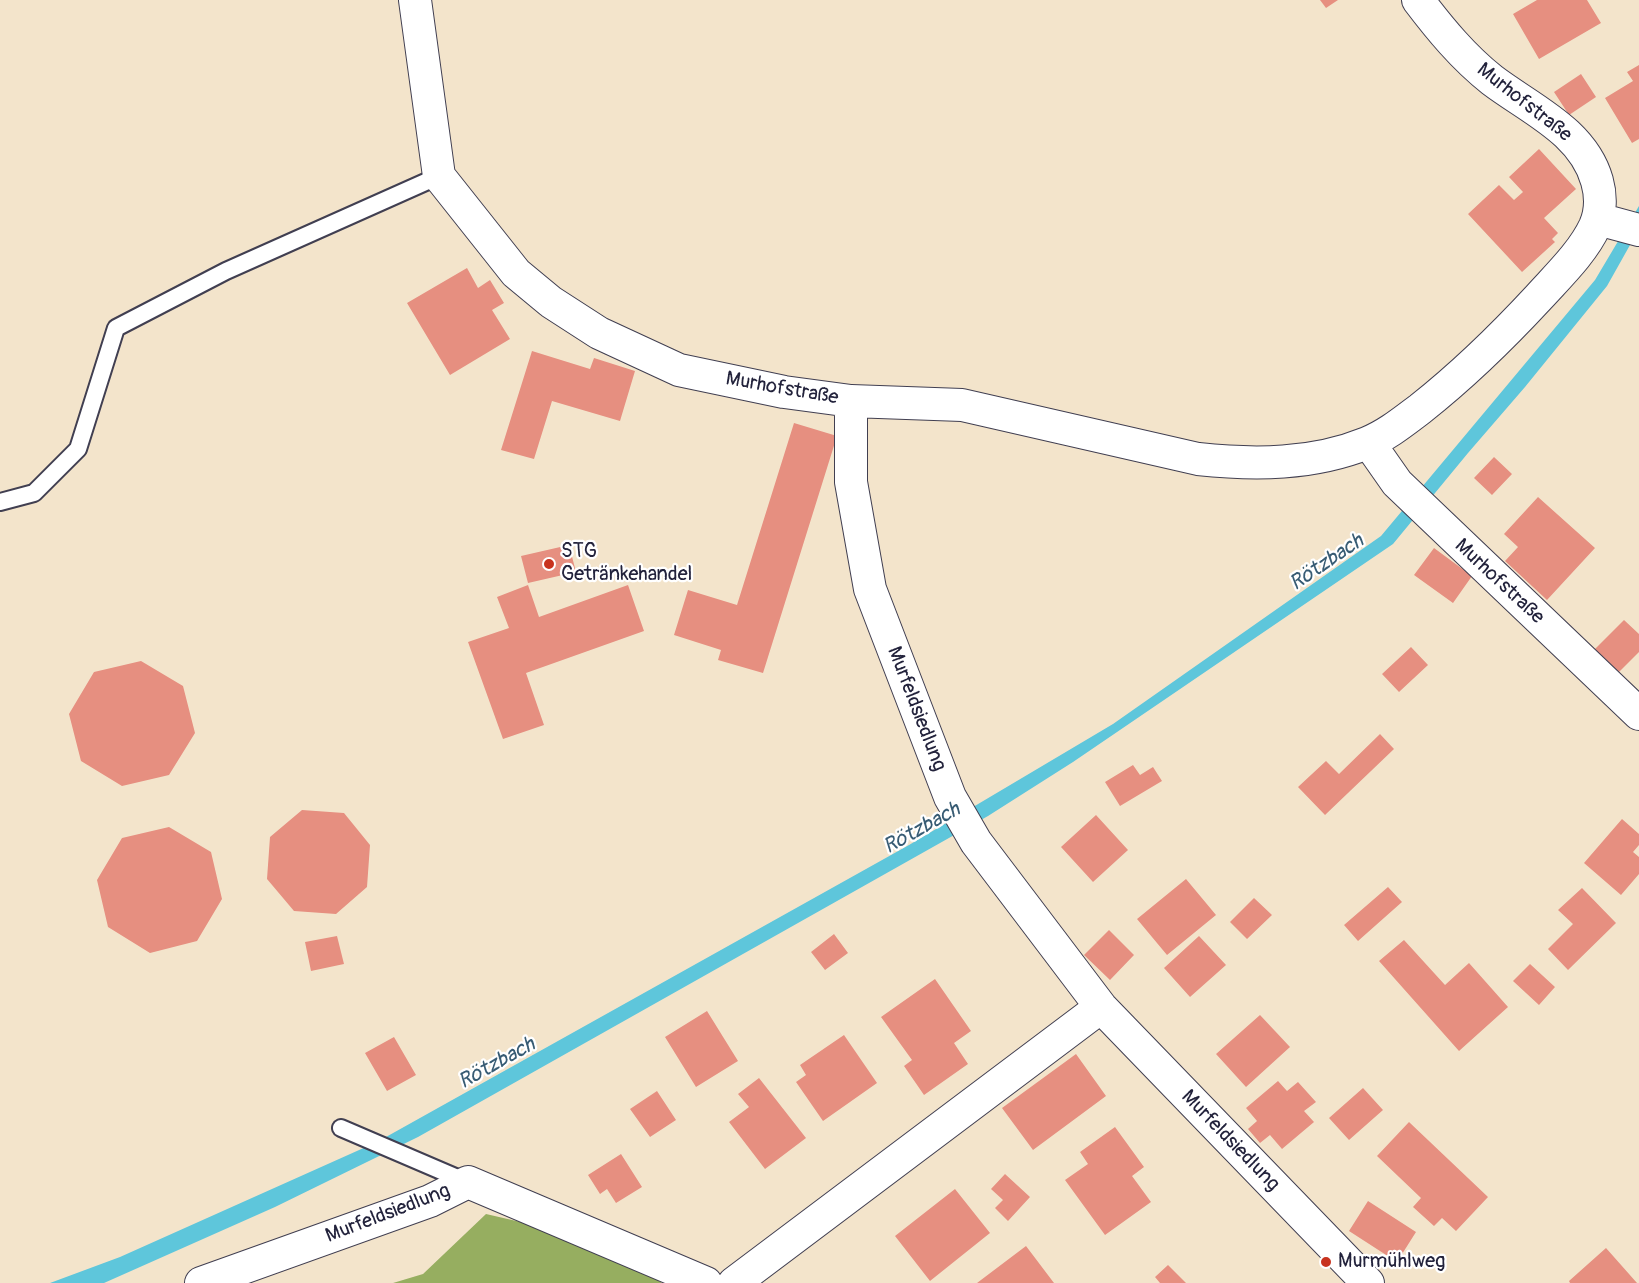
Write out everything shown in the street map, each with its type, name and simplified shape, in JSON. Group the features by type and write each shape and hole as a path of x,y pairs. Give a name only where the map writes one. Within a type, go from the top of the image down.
{"street":[{"path":"415,0 439,176"},
{"name":"Murhofstraße","path":"439,176 516,273 551,302 598,333 680,370 784,392 851,401 962,405 1198,459 1236,463 1306,460 1369,443 1440,394 1478,359 1563,269 1588,238 1618,224 1600,200 1598,182 1580,147 1559,127 1492,80 1467,59 1438,27 1418,0"},
{"name":"Murfeldsiedlung","path":"851,401 851,482 870,589 950,797 976,842 1101,1007 1359,1280"},
{"name":"Murhofstraße","path":"1369,443 1397,483 1431,518 1639,714"},
{"path":"735,1283 1101,1007"},
{"name":"Murfeldsiedlung","path":"201,1283 430,1201 468,1182 706,1283"}],"lane":[{"path":"0,502 34,493 78,449 116,328 226,271 439,176"},
{"path":"340,1128 468,1182"}],"green space":[{"path":"486,1214 538,1226 623,1258 662,1283 393,1283 423,1274"}],"water":[{"path":"1639,206 1639,229 1607,286 1393,544 1073,762 988,816 418,1137 275,1207 104,1283 50,1283 120,1257 377,1142 909,845 1113,724 1381,536 1595,280"}],"building":[{"path":"1320,0 1338,0 1326,8"},
{"path":"1537,0 1587,0 1601,23 1539,59 1513,14"},
{"path":"1639,65 1639,139 1632,143 1605,98 1633,81 1627,72"},
{"path":"1581,74 1596,97 1569,115 1554,92"},
{"path":"1539,149 1576,189 1544,218 1558,233 1552,239 1555,242 1522,272 1468,214 1499,185 1514,200 1523,192 1509,177"},
{"path":"467,268 478,288 490,280 504,303 492,310 510,339 450,375 407,303"},
{"path":"532,351 590,369 594,358 635,371 620,421 552,401 534,459 501,450"},
{"path":"794,423 837,436 763,673 718,660 721,650 674,635 688,590 737,605"},
{"path":"1494,457 1512,474 1492,495 1474,478"},
{"path":"1538,497 1595,548 1547,600 1505,561 1518,547 1504,534"},
{"name":"STG Getränkehandel","path":"569,545 576,572 528,583 521,556"},
{"path":"1434,548 1472,576 1453,603 1414,575"},
{"path":"528,585 539,617 628,585 644,631 526,673 544,725 503,739 468,642 509,628 497,597"},
{"path":"1624,620 1639,634 1639,652 1619,672 1595,649"},
{"path":"1411,647 1428,665 1399,692 1382,674"},
{"path":"141,661 183,686 195,733 169,775 122,786 81,761 69,714 94,672"},
{"path":"1380,734 1394,749 1325,815 1298,787 1326,761 1339,774"},
{"path":"1133,765 1140,775 1153,767 1162,781 1120,806 1105,782"},
{"path":"302,810 344,813 370,845 367,887 336,914 294,911 267,879 270,837"},
{"path":"1096,815 1128,850 1093,882 1061,847"},
{"path":"1622,819 1639,834 1639,845 1633,852 1639,857 1639,874 1621,895 1584,863"},
{"path":"169,827 211,852 222,899 197,941 150,953 108,927 97,880 122,838"},
{"path":"1186,879 1216,915 1167,955 1137,919"},
{"path":"1388,887 1402,902 1358,941 1344,925"},
{"path":"1582,888 1616,923 1568,970 1548,949 1573,924 1558,910"},
{"path":"1254,898 1272,915 1247,939 1230,922"},
{"path":"1109,930 1134,955 1110,980 1084,955"},
{"path":"834,934 848,953 825,970 811,952"},
{"path":"337,936 344,964 311,971 305,942"},
{"path":"1199,936 1226,965 1190,997 1164,968"},
{"path":"1404,940 1445,985 1469,963 1508,1007 1459,1051 1379,961"},
{"path":"1530,964 1555,987 1539,1005 1513,981"},
{"path":"935,979 971,1031 954,1043 968,1064 924,1095 904,1066 912,1060 881,1017"},
{"path":"707,1011 738,1061 696,1087 665,1037"},
{"path":"1260,1015 1290,1047 1246,1087 1216,1054"},
{"path":"844,1035 877,1083 823,1121 796,1082 806,1075 800,1065"},
{"path":"394,1037 416,1075 387,1091 365,1053"},
{"path":"1076,1054 1106,1096 1033,1150 1002,1108"},
{"path":"759,1078 806,1138 765,1169 729,1122 749,1107 738,1094"},
{"path":"1278,1081 1287,1091 1298,1082 1316,1102 1304,1111 1314,1122 1282,1149 1270,1135 1260,1143 1248,1129 1257,1121 1246,1108"},
{"path":"1363,1088 1383,1110 1349,1140 1329,1118"},
{"path":"657,1091 676,1120 650,1137 630,1109"},
{"path":"1409,1122 1488,1197 1456,1231 1442,1218 1434,1226 1413,1207 1421,1198 1377,1156"},
{"path":"1115,1127 1144,1167 1132,1176 1151,1202 1105,1235 1065,1180 1088,1164 1080,1152"},
{"path":"621,1154 642,1187 616,1203 607,1189 600,1194 588,1175"},
{"path":"1005,1174 1030,1197 1008,1221 995,1208 1003,1200 991,1189"},
{"path":"955,1189 990,1233 930,1281 895,1236"},
{"path":"1368,1201 1416,1232 1397,1262 1349,1231"},
{"path":"1026,1246 1054,1283 977,1283"},
{"path":"1606,1248 1637,1283 1570,1283 1569,1281"},
{"path":"1168,1265 1186,1283 1160,1283 1155,1277"}],"place":[{"name":"STG Getränkehandel","path":"549,564"},
{"name":"Murmühlweg","path":"1326,1262"}],"water label":[{"name":"Rötzbach","path":"1327,563"},
{"name":"Rötzbach","path":"922,829"},
{"name":"Rötzbach","path":"497,1064"}]}
